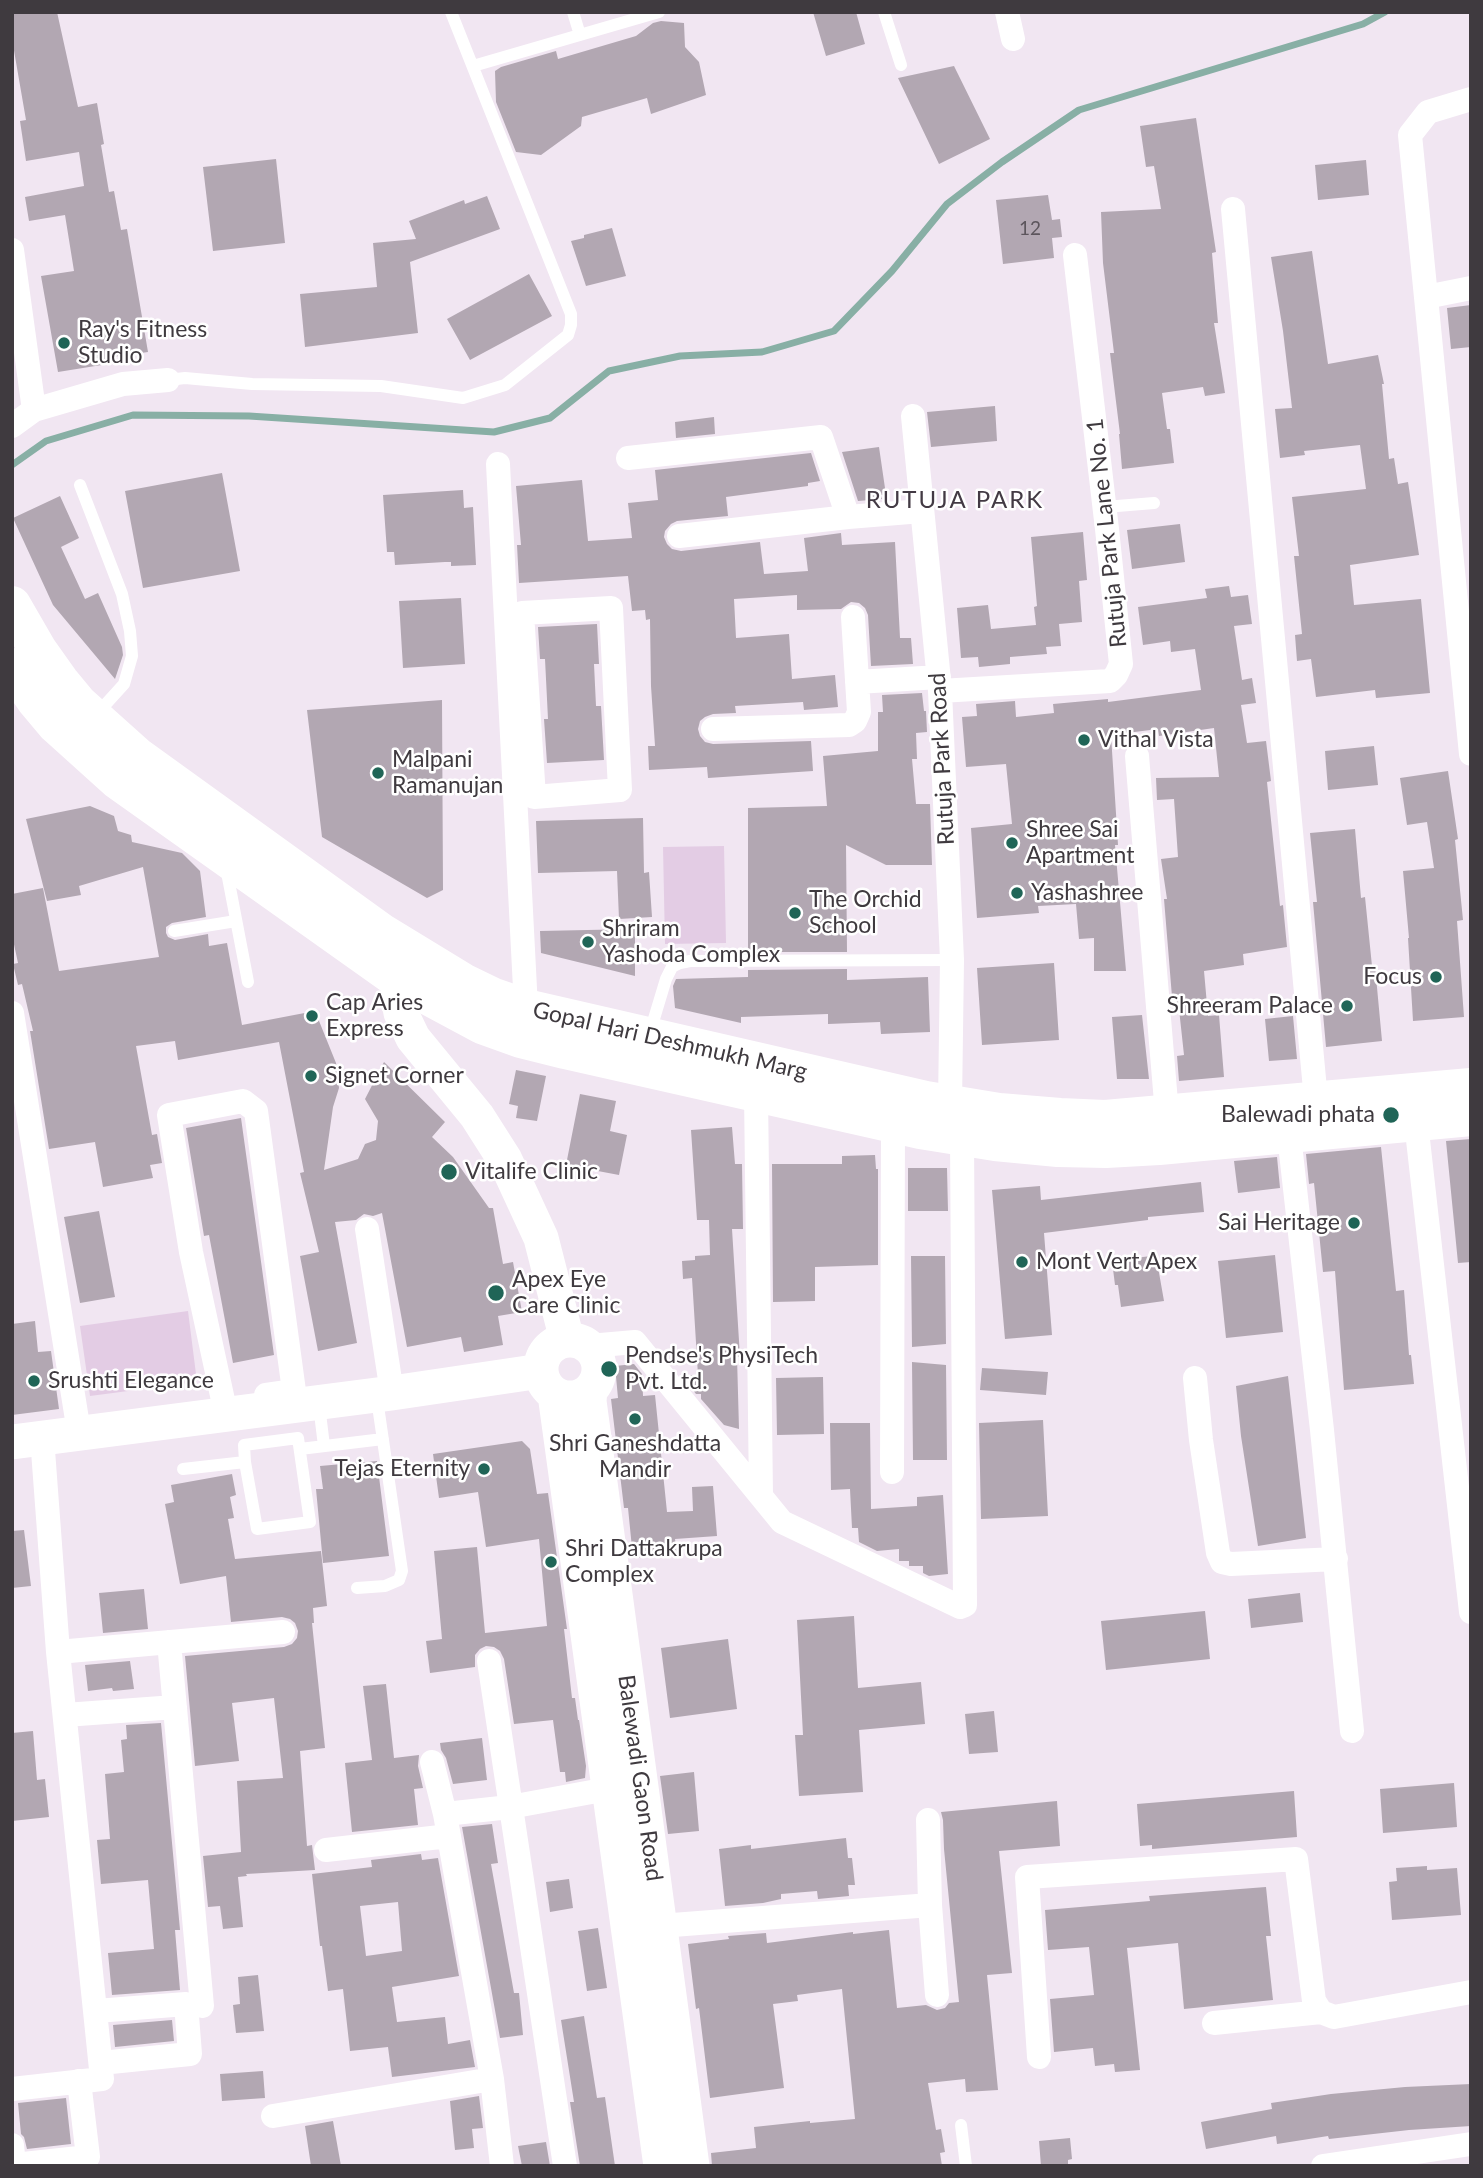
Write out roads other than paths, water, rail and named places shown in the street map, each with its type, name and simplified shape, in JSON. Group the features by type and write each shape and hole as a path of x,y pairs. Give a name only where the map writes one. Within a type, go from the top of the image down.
{"main road":[{"name":"Gopal Hari Deshmukh Marg","path":"12,605 60,681 93,718 137,756 381,932 408,968"},
{"name":"Gopal Hari Deshmukh Marg","path":"12,667 56,725 117,780 223,857 408,968 474,1004 521,1039 893,1124 956,1120 999,1111 1105,1119 1471,1087"},
{"path":"408,968 398,996 401,1013 414,1038 477,1116 505,1160 541,1238 578,1343"},
{"name":"Gopal Hari Deshmukh Marg","path":"474,1004 526,1008 649,1037 1058,1148 1106,1149 1471,1117"},
{"path":"27,1439 225,1407 319,1402 384,1394 548,1383 573,1398 590,1390 598,1377 596,1355 578,1343 557,1343 547,1350 542,1360 548,1383"},
{"name":"Balewadi Gaon Road","path":"548,1383 625,1786 660,1926 692,2166"},
{"name":"Balewadi Gaon Road","path":"590,1390 590,1415 661,2166"}],"street":[{"path":"1007,12 1013,39"},
{"path":"1471,99 1428,112 1410,135 1426,298 1460,545 1471,754"},
{"path":"1233,209 1316,1100"},
{"path":"12,251 34,410"},
{"name":"Rutuja Park Lane No. 1","path":"857,682 940,684 1110,681 1116,675 1121,664 1075,255"},
{"path":"1426,298 1471,288"},
{"path":"12,426 34,410 123,384 168,380"},
{"name":"Rutuja Park Road","path":"761,1496 782,1532 960,1607 965,1605 952,960 940,684 913,416"},
{"path":"628,458 821,437 848,517"},
{"path":"498,464 520,721 534,797 620,790 611,608 522,613 520,721 526,1008"},
{"path":"679,536 922,511"},
{"path":"713,729 849,725 855,721 859,712 853,617"},
{"path":"1137,756 1167,1114"},
{"path":"12,1013 79,1432"},
{"path":"757,1093 761,1496"},
{"path":"243,1101 256,1111 294,1391 225,1407 191,1252 169,1115 243,1101"},
{"path":"1416,1122 1471,1612"},
{"path":"892,1472 893,1124"},
{"path":"1289,1135 1352,1731"},
{"path":"368,1229 384,1394"},
{"path":"578,1343 635,1342 761,1496"},
{"path":"1195,1378 1217,1553 1222,1562 1231,1564 1335,1559"},
{"path":"12,2089 102,2078 58,1651 27,1439"},
{"path":"58,1651 283,1632"},
{"path":"169,1642 202,2006"},
{"path":"489,1661 565,2166"},
{"path":"65,1715 175,1707"},
{"path":"432,1762 447,1825 492,2079 502,2166"},
{"path":"326,1850 447,1825 510,1807 625,1786"},
{"path":"928,1820 930,1905 937,1995"},
{"path":"1039,2057 1027,1877 1296,1859 1314,2001 1321,2012"},
{"path":"660,1926 930,1905"},
{"path":"1214,2023 1321,2012 1335,2017 1471,1993"},
{"path":"96,2011 187,2004 190,2054 101,2063"},
{"path":"273,2116 492,2079"},
{"path":"12,2145 15,2165 88,2157 79,2081"},
{"path":"1323,2166 1471,2144"}],"lane":[{"path":"168,380 185,378 253,384 381,386 463,398 505,385 568,335 571,314 451,12"},
{"path":"573,12 580,35"},
{"path":"473,66 659,12"},
{"path":"884,12 901,65"},
{"path":"80,485 122,594 132,656 124,684 93,718"},
{"path":"1105,507 1154,503"},
{"path":"223,857 248,982"},
{"path":"174,931 236,921"},
{"path":"649,1037 666,979 672,967 680,963 952,960"},
{"path":"357,1588 385,1586 398,1580 402,1571 383,1439 384,1394"},
{"path":"319,1402 324,1446"},
{"path":"298,1438 300,1449 310,1521 257,1529 244,1445 298,1438"},
{"path":"300,1449 383,1439"},
{"path":"183,1469 246,1462"},
{"path":"961,2125 966,2166"}],"waterway":[{"path":"12,465 46,441 133,415 249,416 494,432 550,418 609,371 680,356 762,352 834,331 892,271 947,204 1002,162 1079,110 1363,24 1385,12"}],"place":[{"name":"Ray's Fitness Studio","path":"64,343"},
{"name":"Vithal Vista","path":"1084,740"},
{"name":"Malpani Ramanujan","path":"378,773"},
{"name":"Shree Sai Apartment","path":"1012,843"},
{"name":"Yashashree","path":"1017,893"},
{"name":"The Orchid School","path":"795,913"},
{"name":"Shriram Yashoda Complex","path":"588,942"},
{"name":"Focus","path":"1436,977"},
{"name":"Shreeram Palace","path":"1347,1006"},
{"name":"Cap Aries Express","path":"312,1016"},
{"name":"Signet Corner","path":"311,1076"},
{"name":"Balewadi phata","path":"1391,1115"},
{"name":"Vitalife Clinic","path":"449,1172"},
{"name":"Sai Heritage","path":"1354,1223"},
{"name":"Mont Vert Apex","path":"1022,1262"},
{"name":"Apex Eye Care Clinic","path":"496,1293"},
{"name":"Pendse's PhysiTech Pvt. Ltd.","path":"609,1369"},
{"name":"Srushti Elegance","path":"34,1381"},
{"name":"Shri Ganeshdatta Mandir","path":"635,1419"},
{"name":"Tejas Eternity","path":"484,1469"},
{"name":"Shri Dattakrupa Complex","path":"551,1562"}],"district":[{"name":"RUTUJA PARK","path":"955,500"}]}
